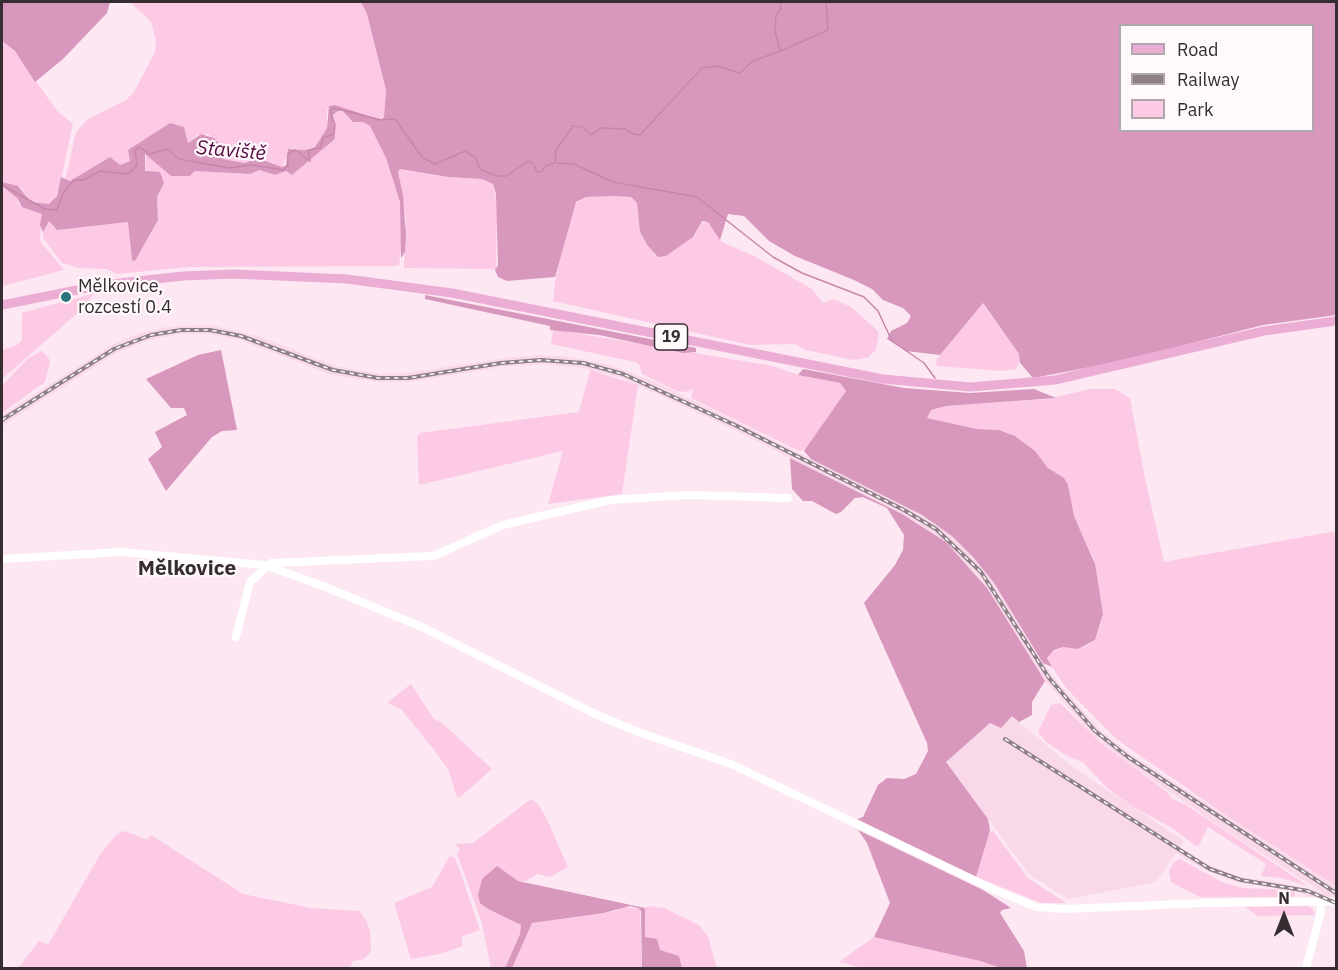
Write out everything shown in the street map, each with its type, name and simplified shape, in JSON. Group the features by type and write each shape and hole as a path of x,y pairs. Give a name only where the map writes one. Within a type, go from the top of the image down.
{"main road":[{"name":"19","path":"2,305 102,285 163,278 233,274 347,279 453,293 883,379 970,387 1055,380 1264,331 1336,321"}],"street":[{"path":"236,638 250,582 265,565 271,563 433,556 503,525 610,501 689,495 788,498"},
{"path":"2,559 121,552 265,565 422,627 595,714 638,732 731,764 1029,905 1065,909 1179,903 1336,901"},
{"path":"1306,969 1319,919 1320,901"}],"shaded area":[{"path":"2,2 110,2 107,13 63,59 35,82 15,51 2,41"},
{"path":"361,2 1336,2 1336,315 1263,325 1122,361 1033,378 1020,363 1019,354 983,303 940,355 906,351 887,339 891,331 907,323 911,316 903,308 883,300 872,289 854,280 795,256 769,241 744,216 728,214 720,240 708,222 702,221 693,237 666,256 658,257 640,232 637,203 631,197 614,196 586,197 576,202 555,277 507,281 498,277 495,270 498,265 496,194 493,184 482,179 448,177 400,169 398,172 403,195 406,235 405,252 401,258 400,202 386,158 370,126 363,122 353,122 343,111 338,111 333,115 335,139 292,175 286,171 275,175 259,170 250,174 195,171 190,176 171,176 145,154 145,171 160,172 164,183 157,197 158,220 135,261 132,260 128,222 57,230 49,221 43,232 40,225 42,214 22,207 17,198 2,186 2,182 18,186 31,202 49,204 57,196 61,177 70,181 110,157 120,165 130,161 128,150 170,123 184,127 188,143 201,134 214,138 222,147 223,159 244,163 258,158 282,167 286,165 288,149 308,150 315,147 327,128 329,106 335,105 381,120 384,117 386,90 367,14"},
{"path":"425,295 696,348 696,352 683,353 599,335 550,330 550,326 425,299"},
{"path":"210,325 258,336 335,366 379,374 407,373 541,355 570,357 610,365 656,382 906,506 952,535 973,557 994,583 1052,676 1098,728 1130,754 1336,887 1336,906 1294,891 1236,882 1201,868 1176,853 1156,882 1068,899 1029,874 946,762 990,723 1012,716 1070,765 1184,841 1180,848 1199,861 1238,877 1283,883 1323,893 1222,828 1125,761 1092,734 1045,681 977,575 933,533 902,514 735,430 622,378 583,368 541,364 501,367 408,382 378,382 332,375 240,340 209,334 181,334 152,339 116,353 2,426 2,415 112,345 137,334 166,327"},
{"path":"221,350 237,430 222,431 212,437 166,491 148,459 162,447 155,432 187,415 184,408 171,408 146,379 198,355"},
{"path":"803,369 904,388 970,393 1034,389 1056,398 946,406 931,410 927,418 977,429 999,430 1015,436 1035,451 1048,468 1064,478 1068,485 1074,516 1095,564 1103,614 1095,640 1078,649 1063,647 1054,650 1047,658 1052,667 1043,663 994,583 952,536 922,515 811,459 804,451 846,391 840,383 798,375"},
{"path":"790,458 902,514 946,542 987,588 1045,681 1032,702 1032,715 1019,722 1012,716 1001,728 990,723 946,762 988,819 990,830 976,877 857,819 863,817 878,785 887,778 904,779 916,774 928,751 927,743 864,603 895,565 903,550 904,535 887,508 863,497 855,498 836,514 812,501 803,501 792,489"},
{"path":"858,830 983,890 1011,908 1002,910 1000,913 1024,951 1027,968 1001,968 980,961 874,937 890,903 867,843"},
{"path":"497,866 518,881 645,908 645,937 657,939 660,950 679,956 682,968 642,968 641,911 630,906 604,913 532,923 512,968 505,968 520,934 521,925 488,909 480,903 478,895 482,879"}],"green space":[{"path":"130,2 361,2 367,14 386,90 384,117 381,120 367,117 335,105 327,110 327,128 315,147 305,150 291,148 282,167 262,159 253,158 244,163 223,159 222,147 208,134 197,135 188,143 184,127 164,129 128,150 130,161 120,165 110,157 70,181 65,181 76,132 88,119 126,100 134,92 155,52 156,40 151,22"},
{"path":"2,41 15,51 57,111 73,124 59,189 54,200 49,204 31,202 21,188 2,182"},
{"path":"338,111 346,112 353,122 363,122 370,126 386,158 400,202 402,237 399,266 188,267 117,274 106,269 79,268 62,263 43,238 43,232 49,221 57,230 128,222 135,261 158,220 157,197 164,183 145,171 146,153 171,176 190,176 195,171 249,174 259,170 275,175 286,171 292,175 335,139 333,115"},
{"path":"400,169 448,177 482,179 493,184 497,204 496,269 404,268 406,218 398,172"},
{"path":"2,186 17,198 19,205 42,213 40,241 64,270 2,286"},
{"path":"586,197 631,197 637,203 640,232 655,255 666,256 695,235 700,223 708,222 722,242 754,256 812,289 823,303 833,299 851,307 879,332 876,350 867,358 853,360 806,350 795,344 750,345 553,301 557,268 573,205"},
{"path":"95,293 81,310 2,379 2,350 17,345 22,340 22,313"},
{"path":"982,303 1019,354 1020,360 1016,369 1001,371 937,366 936,360"},
{"path":"553,331 773,366 798,375 840,383 846,391 806,449 799,451 691,398 693,388 687,392 677,391 642,374 639,364 635,362 551,344"},
{"path":"42,351 50,362 45,382 2,413 2,386 28,358"},
{"path":"590,370 638,385 622,494 548,504 563,451 419,485 417,437 420,433 579,412"},
{"path":"1089,389 1115,389 1130,398 1164,562 1336,531 1336,886 1224,814 1115,738 1067,689 1048,661 1049,654 1063,647 1078,649 1090,644 1095,640 1102,619 1094,560 1074,516 1064,478 1048,468 1035,451 1015,436 999,430 977,429 927,418 931,410 946,406 1049,399"},
{"path":"411,684 434,719 442,723 492,769 460,797 457,797 448,769 435,751 401,709 387,703"},
{"path":"1060,703 1100,742 1168,793 1171,798 1186,805 1308,886 1281,878 1261,876 1266,864 1208,827 1198,847 1107,788 1083,762 1067,756 1047,743 1038,732 1051,705"},
{"path":"531,799 537,803 546,817 568,867 550,877 537,874 526,881 518,881 510,876 482,879 478,895 488,909 521,925 520,934 505,968 491,968 481,920 457,854 460,849 455,844 473,843"},
{"path":"125,831 147,840 151,835 243,894 311,908 359,911 370,931 371,951 364,959 353,961 350,968 18,968 39,941 48,945 101,853 117,834"},
{"path":"993,831 1028,878 1066,903 1041,903 976,877 988,832"},
{"path":"450,856 455,858 480,930 461,937 463,946 440,954 411,959 394,903 432,887"},
{"path":"1180,859 1222,882 1242,888 1289,890 1294,891 1295,895 1294,897 1200,897 1171,882 1169,871 1174,862"},
{"path":"648,906 664,908 699,925 708,937 717,968 682,968 679,956 662,952 658,948 658,941 645,937 644,909"},
{"path":"1308,906 1313,909 1315,915 1258,916 1245,907"},
{"path":"625,907 640,909 642,968 512,968 532,923 612,912"},
{"path":"874,937 980,961 1001,968 863,968 839,962"}],"waterway":[{"name":"Staviště","path":"2,185 45,209 57,210 63,193 74,180 84,180 100,171 127,174 132,171 137,165 135,151 139,147 150,154 167,149 179,159 229,168 252,165 284,170 288,165 288,154 295,150 310,161 308,150 320,148 323,138 334,134 335,125 330,111 334,108 381,120 395,119 422,157 435,164 465,151 475,157 480,169 496,176 507,176 528,161 533,163 537,172 541,172 546,166 555,163 556,150 573,126 582,127 591,135 601,128 625,129 640,135 702,68 717,66 740,73 753,61 780,51 775,31 776,15 781,9 780,2"},
{"path":"781,51 828,30 826,2"},
{"path":"557,163 574,164 613,182 697,197 773,257 802,273 864,297 878,311 892,341 924,363 935,378"}],"railway":[{"path":"2,420 114,349 151,335 181,330 210,330 241,336 333,370 378,378 408,378 501,363 541,360 583,363 623,374 737,426 904,510 936,529 981,572 1049,678 1095,731 1128,757 1336,893"},
{"path":"1005,739 1210,869 1241,880 1308,891 1336,903"}],"place":[{"name":"Mělkovice, rozcestí 0.4","path":"66,297"}],"district":[{"name":"Mělkovice","path":"187,569"}]}
